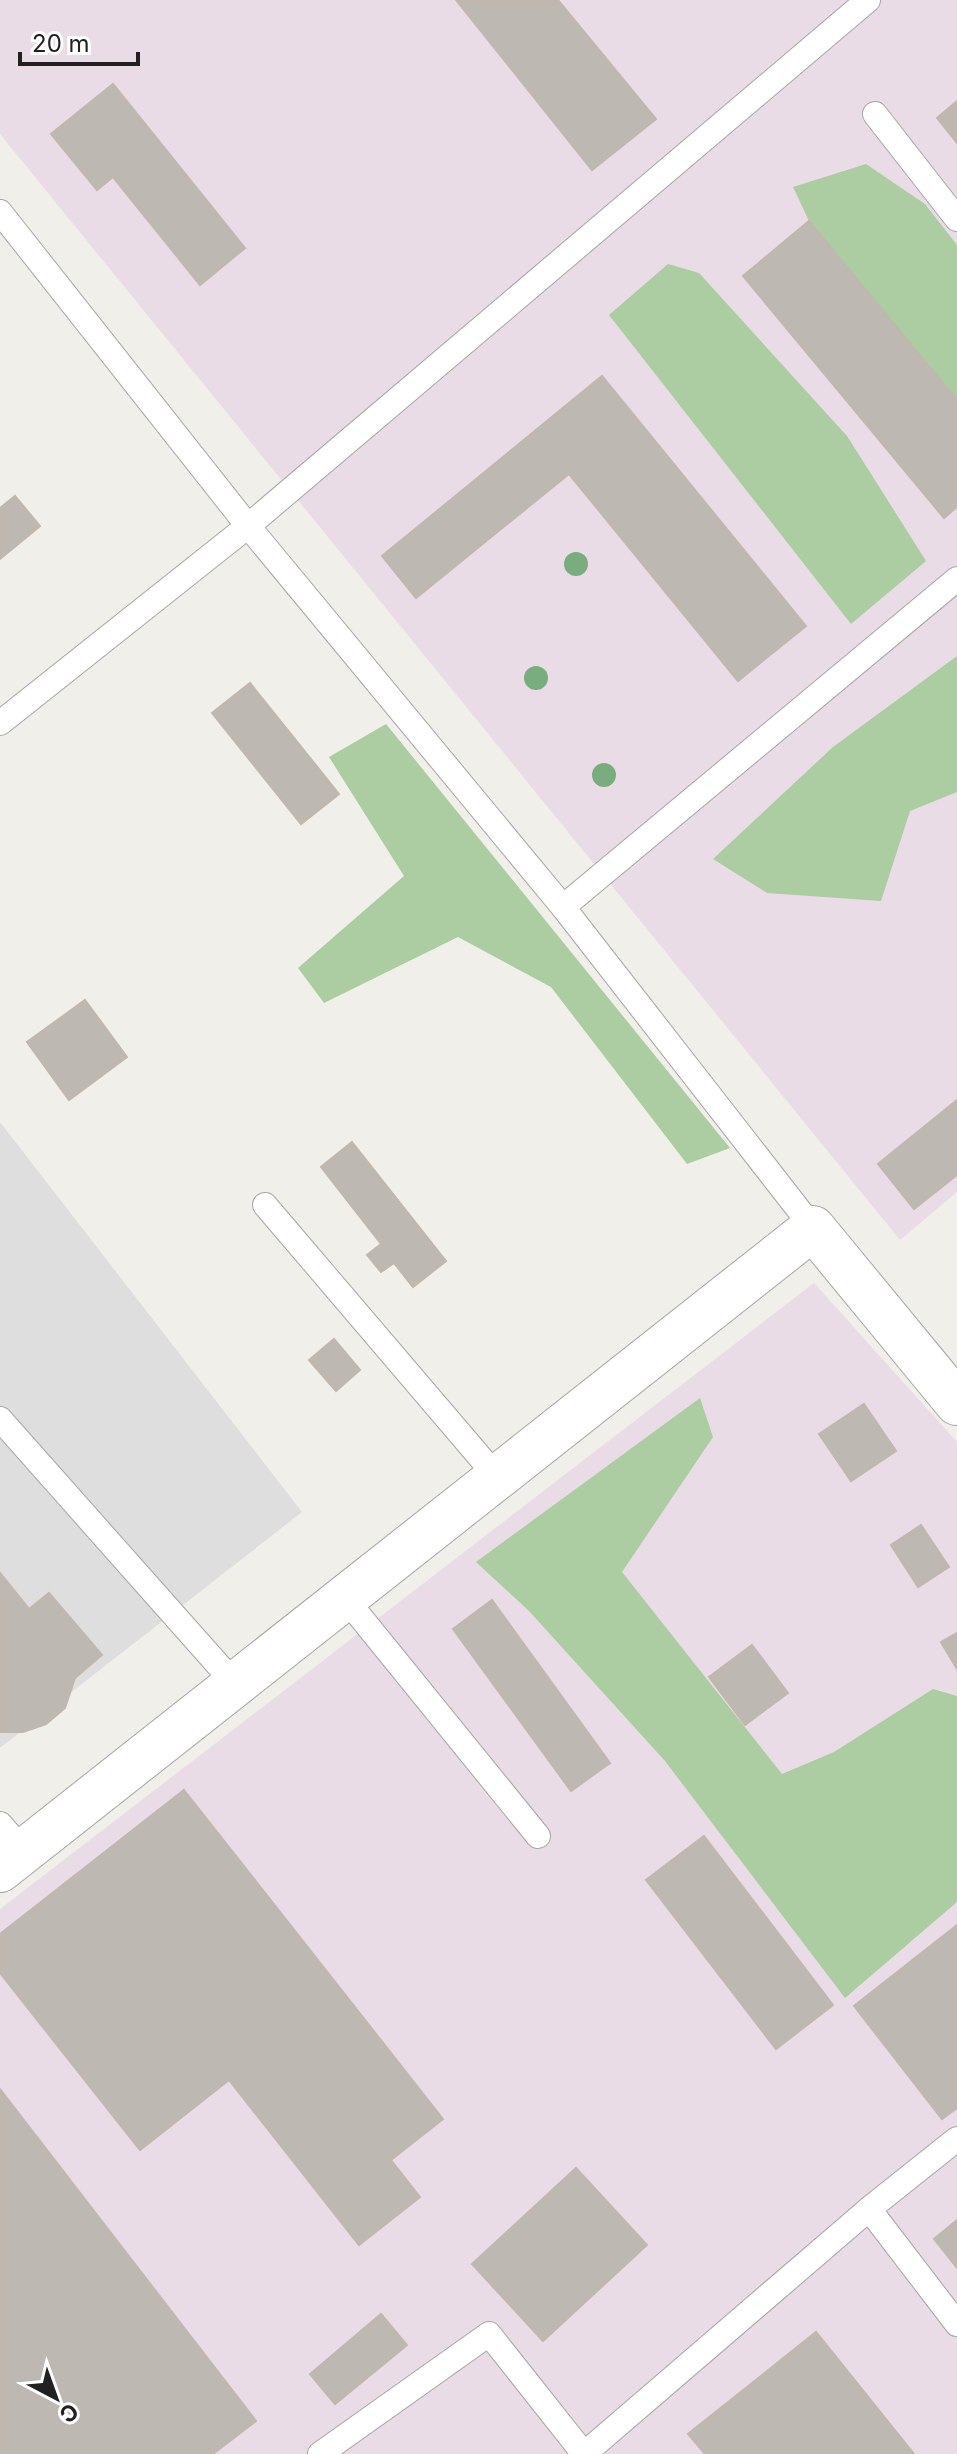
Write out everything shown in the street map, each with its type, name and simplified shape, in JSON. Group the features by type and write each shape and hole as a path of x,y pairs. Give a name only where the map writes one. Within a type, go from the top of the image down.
{"street":[{"path":"8,1849 236,1685 813,1228 954,1393"}],"lane":[{"path":"0,723 248,526 868,0"},
{"path":"875,114 957,219"},
{"path":"0,212 248,526 563,907 813,1228"},
{"path":"563,907 957,579"},
{"path":"265,1205 497,1477"},
{"path":"0,1419 236,1685"},
{"path":"345,1598 538,1836"},
{"path":"320,2454 489,2334 584,2454 869,2209 957,2139"},
{"path":"869,2209 957,2324"}],"shaded area":[{"path":"0,0 957,0 957,1192 900,1240 0,134"},
{"path":"0,1122 302,1512 0,1748"},
{"path":"814,1283 957,1442 957,2454 0,2454 0,1909"}],"green space":[{"path":"866,164 925,204 957,245 957,400 809,221 793,187"},
{"path":"668,264 699,273 847,436 926,561 851,624 609,315"},
{"path":"957,656 957,792 910,811 881,901 767,893 713,859 833,747"},
{"path":"386,724 730,1148 687,1164 551,987 458,937 324,1003 298,968 404,876 329,757"},
{"path":"700,1398 713,1437 622,1572 782,1774 834,1752 933,1689 957,1696 957,1902 845,1998 665,1761 529,1611 476,1562"}],"building":[{"path":"456,0 558,0 656,119 592,170"},
{"path":"113,84 245,248 200,285 113,177 97,190 51,134"},
{"path":"957,101 957,143 937,118"},
{"path":"809,221 957,400 957,507 944,518 743,276"},
{"path":"602,376 806,626 738,681 569,474 416,598 382,556"},
{"path":"15,496 40,526 0,559 0,508"},
{"path":"250,683 339,794 301,824 212,713"},
{"path":"85,1000 127,1057 69,1100 27,1042"},
{"path":"957,1100 957,1175 914,1209 878,1164"},
{"path":"352,1142 446,1261 413,1287 394,1263 381,1272 367,1255 381,1244 321,1167"},
{"path":"334,1339 360,1370 336,1391 309,1360"},
{"path":"864,1404 896,1451 851,1481 819,1434"},
{"path":"921,1525 949,1567 918,1587 891,1545"},
{"path":"0,1573 29,1609 49,1593 102,1655 75,1678 65,1708 46,1724 23,1732 0,1732"},
{"path":"492,1600 610,1763 571,1791 453,1629"},
{"path":"957,1633 957,1669 941,1642"},
{"path":"752,1645 788,1693 745,1725 709,1677"},
{"path":"184,1790 443,2119 391,2160 420,2197 359,2245 229,2080 140,2150 0,1973 0,1934"},
{"path":"704,1836 833,2005 776,2049 646,1880"},
{"path":"957,1925 957,2108 942,2119 854,2006"},
{"path":"0,2089 256,2421 213,2454 0,2454"},
{"path":"576,2168 647,2245 543,2341 472,2264"},
{"path":"957,2220 957,2268 934,2239"},
{"path":"381,2314 407,2345 335,2404 310,2374"},
{"path":"816,2332 914,2454 705,2454 688,2434"}]}
